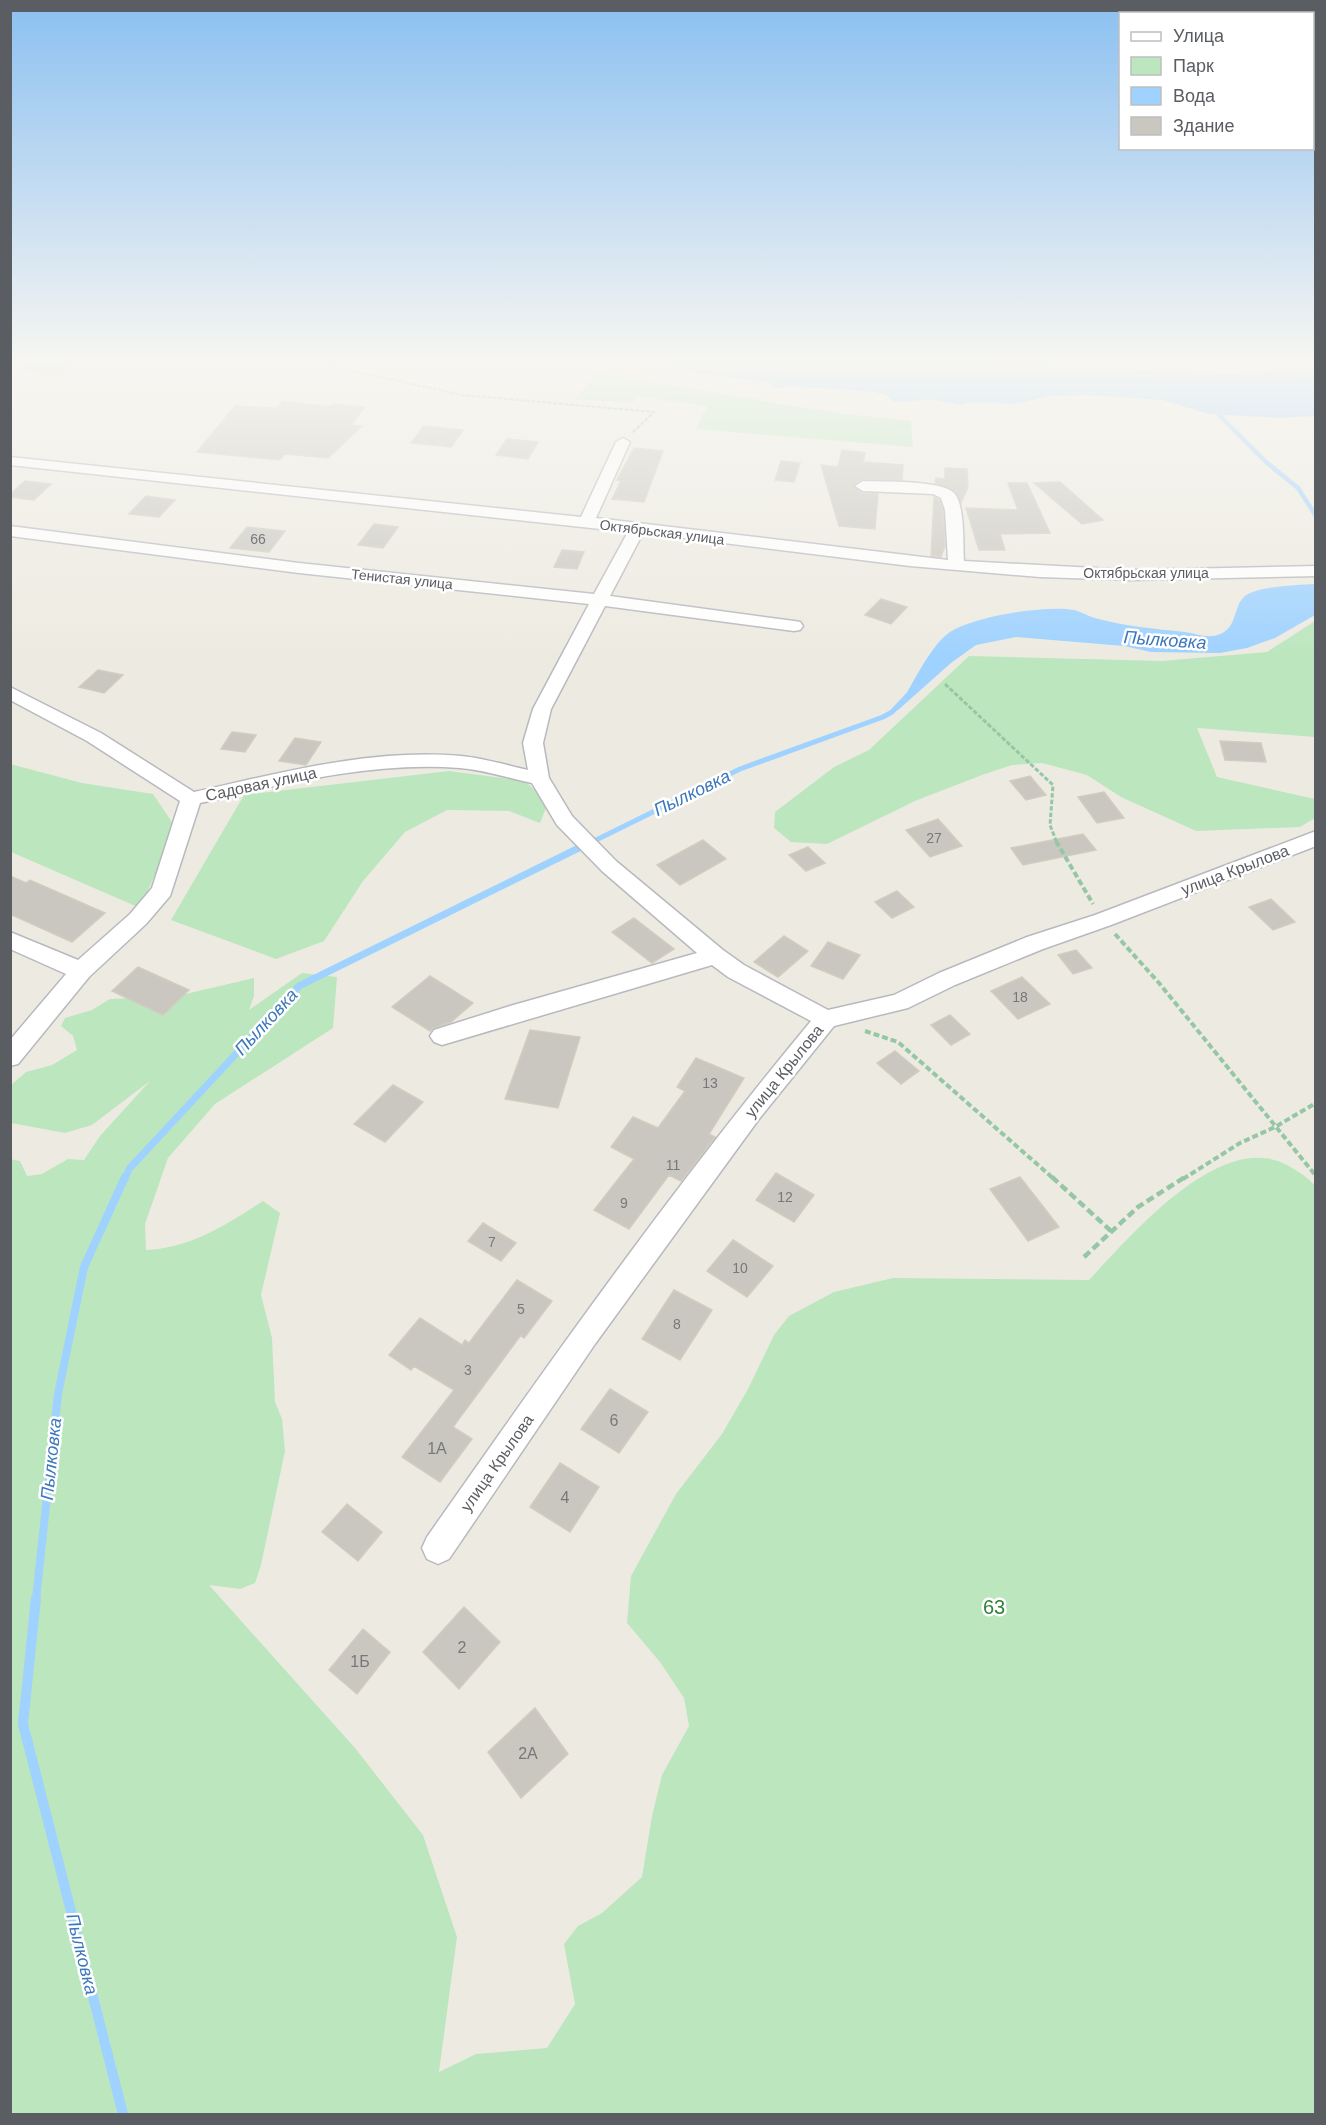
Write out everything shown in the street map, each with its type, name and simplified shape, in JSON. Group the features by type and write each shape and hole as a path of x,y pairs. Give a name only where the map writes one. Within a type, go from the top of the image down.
{"street":[{"path":"586,522 616,458"},
{"name":"Октябрьская улица","path":"10,461 237,487 586,522 878,558 1106,575 1316,571"},
{"path":"863,486 935,490 948,495 953,510 956,564"},
{"path":"637,529 542,709 533,743 539,778 564,820 601,859 716,956 736,971 826,1019"},
{"name":"Тенистая улица","path":"10,531 299,568 600,600 794,626"},
{"name":"Садовая улица","path":"10,692 94,737 191,799 340,768 400,762 459,762 539,778"},
{"path":"10,1057 81,971 138,919 162,891 191,799"},
{"name":"улица Крылова","path":"438,1548 585,1335 750,1112 826,1019 900,1002 947,979 1035,943 1103,920 1316,838"},
{"path":"10,940 81,971"},
{"path":"442,1036 507,1014 590,993 716,956"}],"path":[{"path":"826,1019 898,1042 1014,1142 1111,1231"},
{"path":"1084,1257 1138,1207 1239,1143 1275,1127 1316,1103"}],"green space":[{"path":"1315,621 1315,737 1197,728 1217,777 1315,799 1315,818 1300,827 1196,831 1121,797 1087,775 1042,763 1012,765 982,775 915,801 827,844 791,842 774,828 775,812 834,767 869,750 969,656 1162,661 1267,652"},
{"path":"10,764 82,783 153,794 176,828 140,908 11,852"},
{"path":"449,771 525,781 548,803 540,823 509,811 447,810 405,832 363,881 324,941 276,959 171,920 244,795"},
{"name":"63","path":"302,973 337,977 333,1028 215,1104 168,1158 145,1224 146,1250 193,1240 222,1227 263,1201 280,1213 261,1295 272,1338 275,1402 282,1419 285,1451 261,1565 255,1583 240,1589 209,1585 355,1748 423,1835 457,1937 439,2072 476,2054 547,2048 575,2004 564,1944 578,1926 602,1913 642,1877 652,1816 662,1775 689,1726 684,1698 660,1662 627,1623 631,1576 676,1494 722,1434 748,1389 774,1335 789,1316 834,1292 893,1278 1089,1280 1152,1215 1178,1193 1206,1174 1234,1162 1261,1158 1287,1165 1306,1177 1316,1187 1315,2114 11,2114 10,1159 20,1161 27,1176 42,1174 68,1159 84,1160 100,1136 150,1081 92,1125 65,1133 11,1123 11,1085 26,1072 52,1065 77,1050 73,1036 61,1026 65,1018 92,1010 110,999 177,996 254,978 254,996 249,1010"}],"water":[{"path":"1315,584 1315,615 1275,638 1247,648 1220,653 1151,652 1124,646 1016,637 976,645 951,663 897,711 935,646 950,632 976,621 1011,613 1061,609 1074,610 1117,623 1212,636 1227,630 1239,604 1248,594 1290,585"}],"building":[{"path":"629,458 660,458 644,502 612,499 621,481 617,480"},
{"path":"840,458 864,458 863,462 903,465 902,480 863,479 853,485 862,493 878,494 875,529 839,526 821,465 838,467"},
{"path":"781,461 800,463 794,482 775,480"},
{"path":"945,468 967,469 968,487 961,503 955,491 935,483 936,478 945,479"},
{"path":"25,481 51,484 34,500 10,497 10,494"},
{"path":"1060,482 1103,520 1082,524 1034,483"},
{"path":"1008,483 1027,483 1050,533 1000,534 1005,550 979,550 966,508 1018,510"},
{"path":"146,496 175,500 159,517 129,514"},
{"path":"934,497 939,500 943,510 945,546 941,557 931,556"},
{"path":"374,524 398,527 383,548 358,545"},
{"path":"247,527 285,531 269,552 230,548"},
{"path":"562,550 584,552 577,569 554,567"},
{"path":"881,599 907,607 891,624 865,615"},
{"path":"98,670 123,675 104,693 79,687"},
{"path":"232,732 256,735 245,752 221,749"},
{"path":"295,738 321,742 306,765 279,761"},
{"path":"1220,741 1261,743 1266,762 1225,760"},
{"path":"1030,776 1046,795 1026,800 1010,781"},
{"path":"1104,792 1124,818 1097,823 1078,797"},
{"path":"938,819 962,846 930,857 906,830"},
{"path":"1083,834 1096,850 1023,865 1011,848"},
{"path":"703,840 726,859 680,885 657,865"},
{"path":"808,847 825,863 806,871 789,855"},
{"path":"10,876 26,883 30,880 105,913 72,942 10,914"},
{"path":"897,891 914,907 892,918 875,902"},
{"path":"1271,899 1295,922 1273,930 1249,907"},
{"path":"634,918 674,949 652,963 612,932"},
{"path":"784,936 808,951 778,977 754,962"},
{"path":"828,942 860,955 843,979 811,966"},
{"path":"1076,950 1092,968 1073,974 1058,955"},
{"path":"138,967 189,990 163,1015 112,991"},
{"path":"430,976 473,1003 451,1022 430,1031 392,1007"},
{"path":"1022,977 1050,1004 1018,1019 991,991"},
{"path":"950,1015 970,1034 951,1045 931,1025"},
{"path":"530,1030 580,1037 558,1108 505,1099"},
{"path":"895,1051 919,1071 901,1084 877,1063"},
{"path":"696,1058 744,1078 709,1134 715,1137 681,1181 669,1175 629,1229 594,1210 634,1159 611,1147 633,1117 658,1128 685,1091 677,1087"},
{"path":"393,1085 423,1102 385,1142 354,1124"},
{"path":"776,1173 814,1195 794,1222 756,1200"},
{"path":"1020,1177 1059,1227 1028,1241 990,1189"},
{"path":"483,1223 516,1243 501,1261 468,1241"},
{"path":"733,1240 773,1266 747,1297 707,1271"},
{"path":"517,1280 552,1301 524,1338 521,1335 453,1427 472,1439 440,1482 402,1457 454,1390 414,1366 411,1370 389,1355 420,1318 462,1345 465,1340 469,1343"},
{"path":"674,1290 712,1310 680,1360 642,1339"},
{"path":"610,1389 648,1412 619,1453 581,1429"},
{"path":"560,1463 599,1487 570,1532 530,1507"},
{"path":"347,1504 382,1532 358,1561 322,1532"},
{"path":"464,1607 500,1642 459,1689 423,1652"},
{"path":"363,1629 390,1652 357,1694 329,1670"},
{"path":"535,1708 568,1754 521,1798 488,1752"}],"waterway":[{"name":"Пылковка","path":"1262,458 1298,488 1316,516"},
{"name":"Пылковка","path":"590,843 740,769 883,717 892,712 908,695"},
{"name":"Пылковка","path":"125,1179 129,1169 299,986 593,841"},
{"name":"Пылковка","path":"36,1599 58,1394 84,1267 125,1177"},
{"name":"Пылковка","path":"36,1598 23,1724 123,2114"}]}
